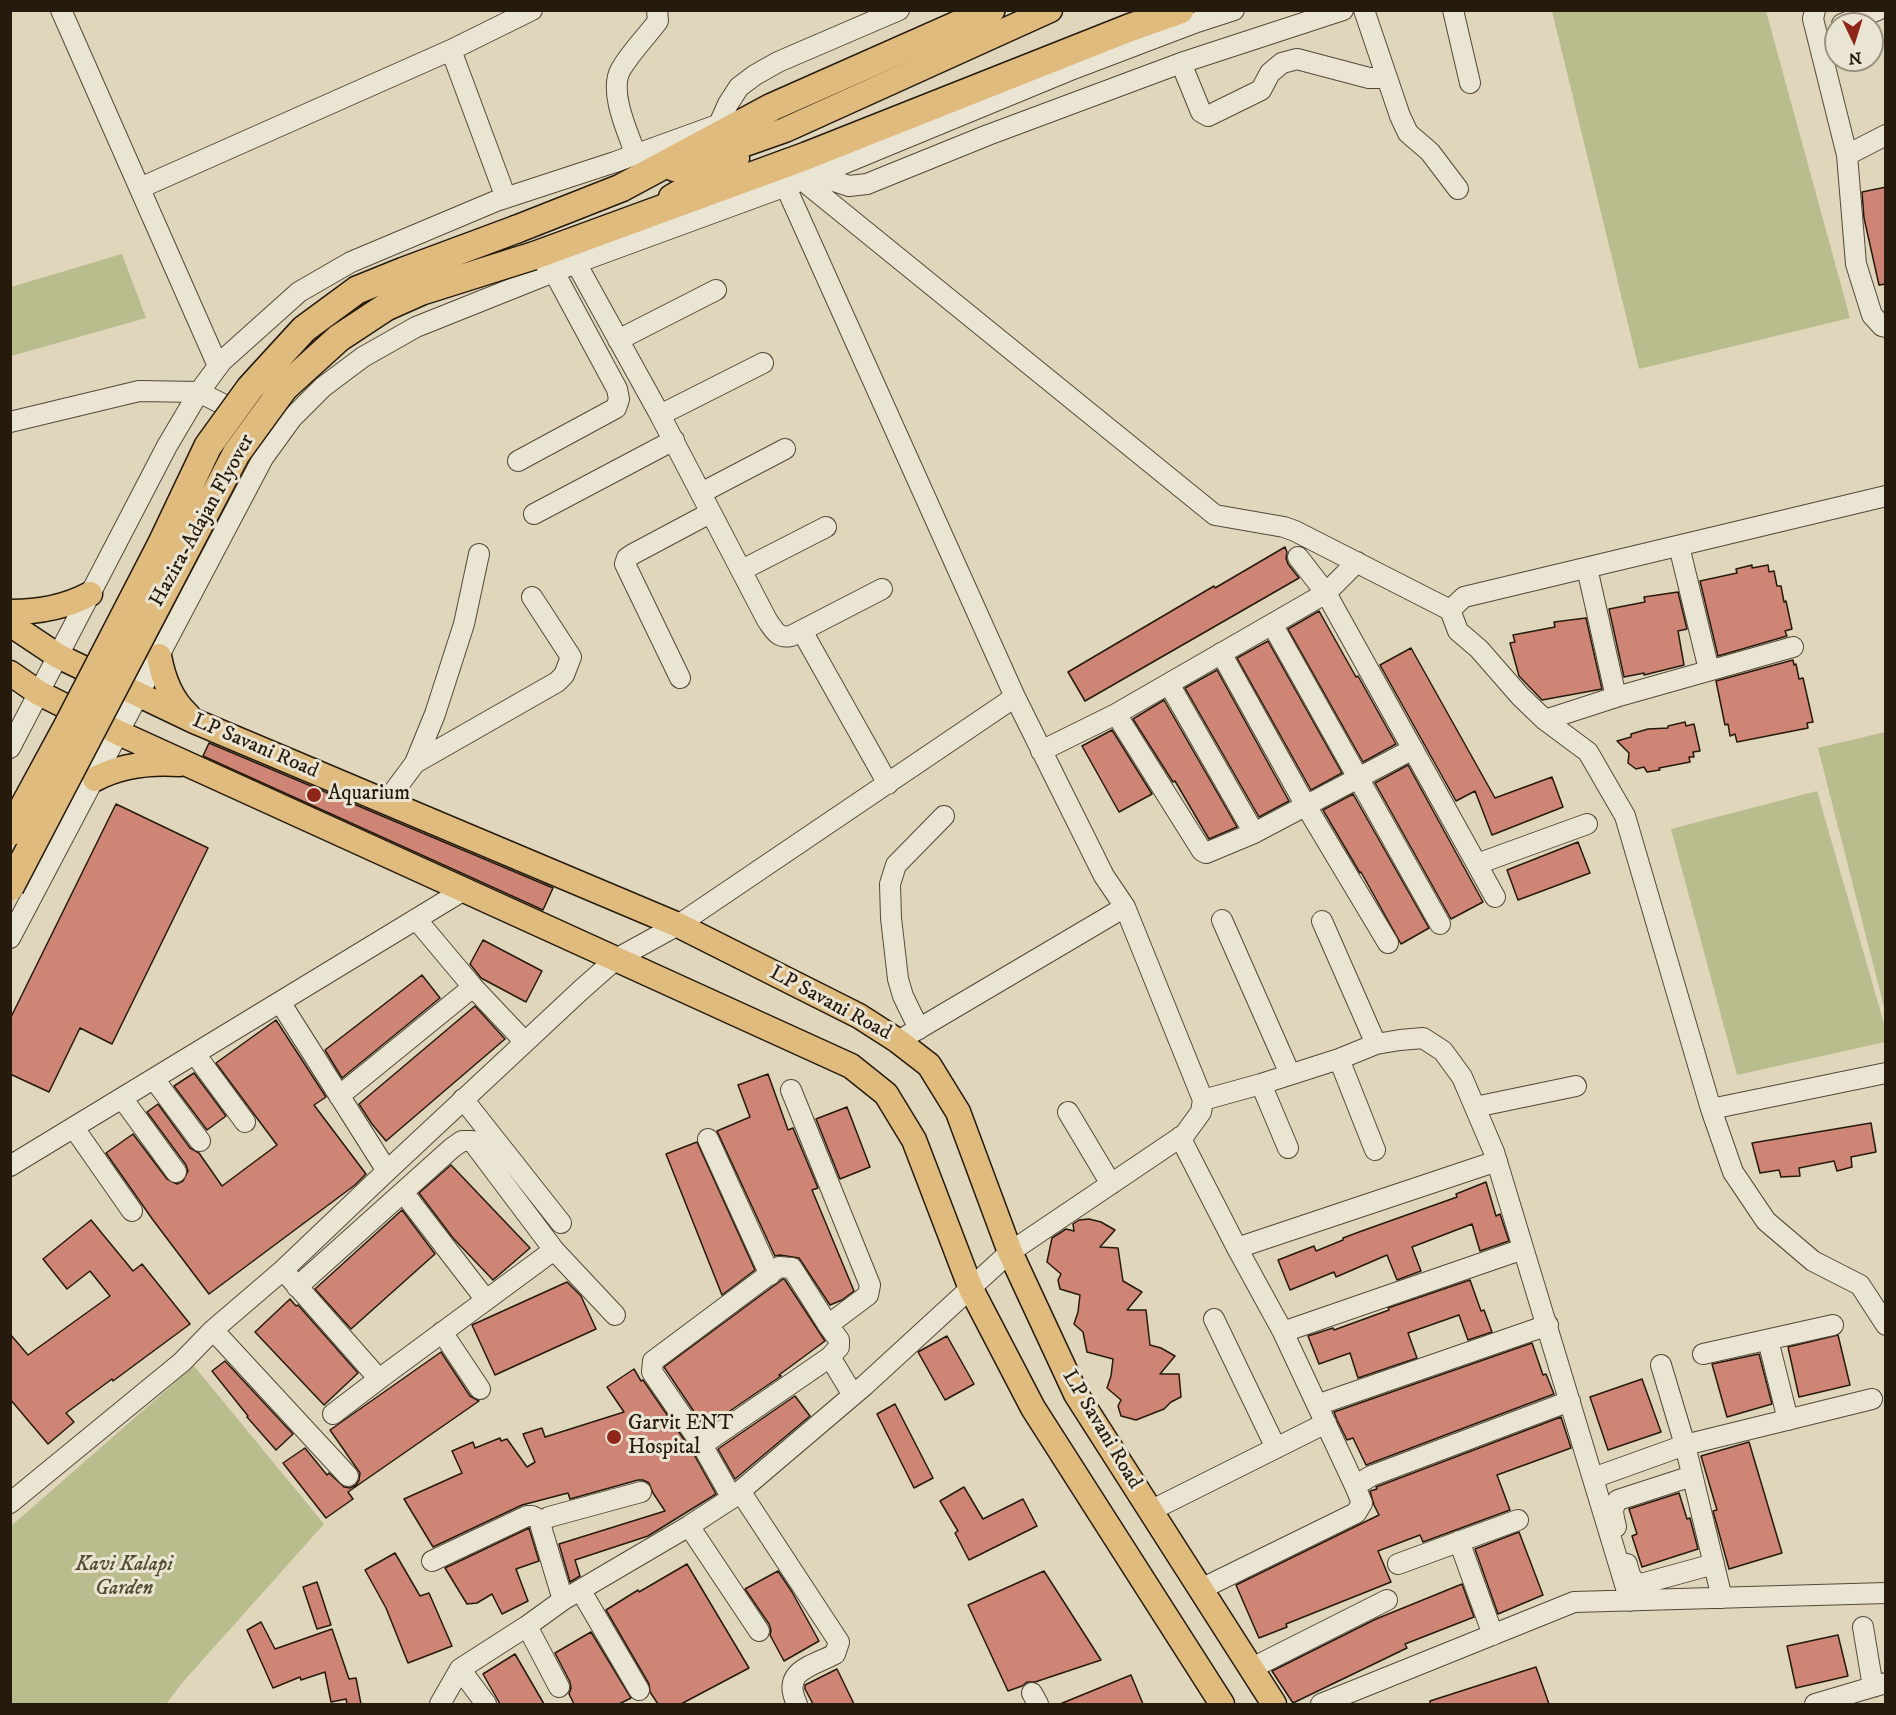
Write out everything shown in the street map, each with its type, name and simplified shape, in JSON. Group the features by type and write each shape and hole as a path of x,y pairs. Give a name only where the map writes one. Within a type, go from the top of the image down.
{"highway":[{"name":"Hazira-Adajan Flyover","path":"10,832 68,727 208,447 250,388 304,329 357,290 621,188 772,107 992,10"},
{"name":"Hazira-Adajan Flyover","path":"10,887 236,454 284,388 339,338 386,307 422,291 543,264 641,215 806,156 1118,32 1180,10"}],"main road":[{"path":"621,188 785,130 1050,10"},
{"path":"641,215 785,130"},
{"path":"10,612 43,610 64,605 90,594"},
{"name":"LP Savani Road","path":"10,624 58,656 194,721 678,925 859,1016 908,1035 958,1112 1010,1252 1076,1394 1274,1704"},
{"path":"159,656 169,691 184,712 194,721"},
{"name":"LP Savani Road","path":"10,673 39,693 119,733 851,1066 886,1094 914,1140 970,1289 1033,1407 1222,1704"},
{"path":"95,779 132,766 163,763 188,765"}],"street":[{"path":"61,10 218,366"},
{"path":"140,188 451,50 532,10"},
{"path":"636,155 621,112 616,85 620,70 658,21 657,10"},
{"path":"719,124 739,87 755,75 899,10"},
{"path":"10,938 263,458 292,418 323,387 363,357 405,332 543,264 576,263 801,180 976,108 1186,26 1234,10"},
{"path":"801,180 849,186 867,184 988,135 1181,63 1344,10"},
{"path":"1364,10 1400,116 1408,133 1430,152 1458,189"},
{"path":"1453,10 1470,83"},
{"path":"1815,10 1813,19 1847,155 1856,264 1872,315 1882,326 1886,327"},
{"path":"1817,33 1824,30"},
{"path":"451,50 506,198"},
{"path":"1181,63 1201,112 1208,116 1261,90 1270,73 1282,63 1297,59 1369,78 1387,78"},
{"path":"10,748 167,446 199,392 218,366 299,292 351,262 506,198 772,107"},
{"path":"976,108 988,135"},
{"path":"1847,155 1886,135"},
{"path":"801,180 1215,515 1284,527 1450,610 1458,631 1479,649 1520,696 1545,720 1588,752 1625,816 1711,1109 1733,1172 1766,1221 1812,1261 1860,1285 1886,1325"},
{"path":"440,1704 460,1669 572,1595 689,1526 736,1494 852,1395 1010,1252 1185,1134 1201,1112 1203,1100 1125,907 1104,876 1016,697 801,180"},
{"path":"576,263 674,441 767,620 778,635 786,637 802,631 882,589"},
{"path":"518,461 616,408 618,399 617,389 543,264"},
{"path":"618,340 716,290"},
{"path":"660,415 763,363"},
{"path":"10,422 139,391 199,392 281,434"},
{"path":"534,514 674,441"},
{"path":"701,493 785,449"},
{"path":"1450,610 1464,597 1886,496"},
{"path":"680,678 625,564 627,558 633,554 710,513"},
{"path":"742,570 826,527"},
{"path":"1678,546 1709,670"},
{"path":"386,802 415,763 435,714 464,624 479,554"},
{"path":"1298,557 1326,592 1496,897"},
{"path":"1041,751 1116,714 1326,592 1357,562"},
{"path":"1587,568 1616,697"},
{"path":"415,763 557,682 564,675 571,657 532,597"},
{"path":"1272,624 1440,924"},
{"path":"802,631 888,784"},
{"path":"1545,720 1616,697 1793,647"},
{"path":"1221,653 1306,806 1388,943"},
{"path":"1169,684 1254,833"},
{"path":"10,1503 182,1362 213,1330 283,1270 616,959 678,925 1016,697"},
{"path":"1116,714 1202,851 1206,853 1254,833 1413,749"},
{"path":"944,816 896,866 890,884 891,918 898,979 903,996 908,1035 1125,907"},
{"path":"1477,864 1587,824"},
{"path":"10,1166 464,890"},
{"path":"416,919 473,987 525,1042"},
{"path":"1222,920 1290,1074"},
{"path":"1322,921 1376,1044"},
{"path":"339,1096 473,987"},
{"path":"280,1002 387,1171"},
{"path":"1203,1100 1339,1059 1376,1044 1423,1038 1443,1051 1462,1077 1497,1161 1630,1601"},
{"path":"195,1054 245,1122"},
{"path":"1339,1059 1375,1150"},
{"path":"1711,1109 1886,1073"},
{"path":"154,1079 200,1141"},
{"path":"1261,1084 1288,1148"},
{"path":"1475,1107 1576,1086"},
{"path":"791,1090 870,1285 868,1295 828,1325"},
{"path":"123,1098 176,1172"},
{"path":"463,1100 561,1223"},
{"path":"1068,1112 1111,1184"},
{"path":"74,1128 132,1212"},
{"path":"1180,1137 1283,1332 1362,1503 1356,1513 1201,1589"},
{"path":"708,1139 770,1275"},
{"path":"297,1287 452,1148 462,1141 472,1141 554,1250 615,1315"},
{"path":"1237,1248 1497,1161"},
{"path":"403,1192 486,1300"},
{"path":"1283,1332 1523,1249"},
{"path":"333,1414 554,1250"},
{"path":"702,1445 830,1357 839,1347 840,1343 792,1268 779,1268 653,1361 652,1372 702,1445 839,1642 835,1654 797,1674 791,1689 797,1704"},
{"path":"283,1270 379,1379"},
{"path":"1214,1319 1276,1448"},
{"path":"1150,1511 1276,1448 1322,1414 1548,1325"},
{"path":"1703,1354 1833,1325"},
{"path":"213,1330 348,1476"},
{"path":"442,1332 480,1389"},
{"path":"1768,1340 1788,1420"},
{"path":"830,1357 852,1395"},
{"path":"1661,1365 1685,1445 1722,1598"},
{"path":"1593,1478 1685,1445 1872,1399"},
{"path":"1355,1486 1371,1476 1570,1401"},
{"path":"1692,1476 1618,1500 1612,1512 1630,1577 1636,1583 1648,1583 1714,1564"},
{"path":"639,1690 572,1595 541,1527 543,1521 549,1517 641,1492"},
{"path":"432,1561 527,1516 543,1521"},
{"path":"1398,1564 1518,1520"},
{"path":"689,1526 759,1631"},
{"path":"1459,1541 1493,1635"},
{"path":"1321,1704 1574,1602 1886,1593"},
{"path":"1252,1668 1387,1600"},
{"path":"527,1626 559,1687"},
{"path":"1815,1704 1850,1699 1879,1685 1863,1627"},
{"path":"460,1669 486,1704"}],"green space":[{"path":"1552,11 1766,11 1850,318 1639,369"},
{"path":"122,254 146,318 11,356 11,287"},
{"path":"1886,732 1885,1011 1818,748"},
{"path":"1817,791 1885,1027 1885,1042 1737,1075 1671,829"},
{"name":"Kavi Kalapi Garden","path":"194,1366 324,1524 182,1683 166,1704 11,1704 11,1526"}],"building":[{"path":"1886,187 1886,284 1879,285 1864,218 1862,192"},
{"path":"1285,547 1288,564 1299,578 1085,701 1068,672"},
{"path":"1752,565 1752,568 1768,565 1769,572 1774,571 1777,586 1781,586 1784,602 1786,601 1792,629 1785,631 1787,636 1718,656 1700,581 1737,573 1736,569"},
{"path":"1678,592 1687,629 1678,631 1684,665 1644,675 1644,673 1624,677 1609,609 1645,602 1644,597"},
{"path":"1319,611 1396,744 1363,762 1288,629"},
{"path":"1586,618 1602,689 1542,700 1519,676 1510,643 1515,642 1513,635 1555,627 1554,622"},
{"path":"1268,641 1342,773 1311,790 1237,658"},
{"path":"1411,648 1495,798 1552,777 1563,807 1492,835 1475,791 1456,801 1380,665"},
{"path":"1793,660 1799,679 1803,678 1813,722 1807,723 1808,728 1737,742 1735,734 1730,736 1728,724 1725,725 1716,681"},
{"path":"1217,670 1289,801 1259,817 1185,688"},
{"path":"1164,700 1237,827 1209,839 1175,781 1173,782 1133,719"},
{"path":"1685,722 1686,726 1694,724 1700,751 1693,752 1694,757 1689,757 1690,762 1647,772 1644,767 1636,769 1628,763 1629,753 1617,741 1648,729 1668,728 1668,726"},
{"path":"1112,730 1152,794 1119,812 1082,746"},
{"path":"209,743 553,888 543,910 203,756"},
{"path":"1408,765 1483,902 1451,919 1375,783"},
{"path":"1353,794 1429,928 1401,944 1323,810"},
{"path":"116,804 208,848 112,1044 80,1028 49,1092 10,1074 10,1019"},
{"path":"1578,842 1590,873 1518,900 1507,870"},
{"path":"483,940 542,971 526,1002 481,978 470,964"},
{"path":"422,975 440,998 342,1078 325,1050"},
{"path":"475,1006 505,1039 386,1141 359,1104"},
{"path":"276,1020 326,1097 314,1105 366,1174 355,1185 209,1294 106,1153 133,1134 167,1179 177,1184 183,1181 188,1171 186,1165 147,1112 158,1104 190,1148 199,1153 222,1186 277,1145 216,1063"},
{"path":"194,1073 226,1116 207,1130 174,1086"},
{"path":"768,1074 788,1130 793,1128 818,1188 812,1190 854,1291 830,1305 799,1258 775,1256 717,1131 750,1117 738,1085"},
{"path":"847,1107 870,1167 840,1179 816,1119"},
{"path":"1871,1123 1876,1152 1851,1157 1852,1167 1837,1171 1834,1161 1799,1168 1800,1176 1781,1177 1779,1170 1760,1173 1752,1143"},
{"path":"697,1142 755,1270 722,1295 666,1154"},
{"path":"451,1165 530,1248 493,1280 453,1238 419,1193"},
{"path":"1486,1182 1496,1216 1500,1214 1509,1241 1480,1251 1472,1224 1412,1247 1421,1271 1397,1280 1387,1255 1336,1277 1334,1272 1290,1290 1278,1260 1314,1246 1316,1251 1343,1240 1343,1238 1457,1197 1456,1194"},
{"path":"402,1210 435,1254 351,1329 315,1289"},
{"path":"1089,1219 1101,1222 1115,1230 1100,1247 1118,1248 1123,1281 1142,1292 1127,1310 1146,1310 1150,1345 1175,1356 1160,1374 1179,1374 1181,1397 1164,1409 1136,1420 1121,1416 1118,1406 1121,1400 1107,1388 1113,1359 1087,1352 1083,1332 1074,1324 1080,1295 1060,1289 1058,1280 1061,1274 1047,1262 1052,1238 1066,1229 1074,1231 1073,1224 1079,1220"},
{"path":"91,1220 133,1271 142,1264 190,1324 66,1413 74,1422 48,1444 10,1399 10,1334 28,1355 110,1296 90,1271 67,1289 43,1259"},
{"path":"783,1279 825,1341 779,1375 781,1376 705,1428 664,1367"},
{"path":"1470,1280 1481,1311 1484,1310 1492,1332 1468,1340 1459,1315 1408,1333 1417,1358 1358,1378 1350,1353 1319,1364 1308,1336 1333,1328 1334,1330 1389,1310 1388,1308"},
{"path":"567,1282 581,1296 596,1329 495,1375 472,1325"},
{"path":"290,1299 296,1306 298,1305 358,1373 324,1405 255,1332"},
{"path":"1838,1335 1850,1385 1799,1397 1788,1347"},
{"path":"947,1336 974,1384 945,1400 918,1352"},
{"path":"1532,1343 1543,1375 1546,1374 1554,1394 1366,1465 1353,1438 1347,1440 1334,1412"},
{"path":"441,1352 470,1396 479,1401 348,1492 353,1499 326,1518 283,1463 305,1448 327,1475 329,1473 344,1487 350,1488 356,1485 360,1473 330,1430"},
{"path":"1759,1354 1772,1404 1727,1417 1712,1364"},
{"path":"225,1361 293,1434 276,1450 212,1371"},
{"path":"634,1369 692,1451 716,1494 648,1536 575,1560 580,1576 570,1582 559,1544 665,1511 649,1483 638,1480 570,1499 568,1493 522,1505 433,1547 404,1499 462,1473 452,1451 473,1442 475,1448 500,1438 501,1441 507,1439 527,1467 535,1462 523,1434 542,1428 545,1437 624,1412 607,1387"},
{"path":"1642,1379 1661,1432 1608,1450 1590,1397"},
{"path":"795,1396 810,1416 735,1479 718,1449"},
{"path":"895,1404 933,1478 914,1488 877,1414"},
{"path":"1561,1417 1571,1448 1497,1475 1510,1510 1423,1542 1420,1535 1378,1551 1391,1582 1286,1624 1287,1627 1259,1638 1236,1585 1379,1515 1370,1491 1377,1489 1376,1487"},
{"path":"1749,1442 1782,1553 1729,1569 1713,1511 1717,1510 1701,1456"},
{"path":"964,1487 983,1519 1023,1499 1037,1526 969,1560 955,1533 958,1531 940,1501"},
{"path":"1679,1493 1687,1519 1690,1518 1698,1549 1642,1567 1632,1536 1637,1534 1629,1509"},
{"path":"529,1528 539,1561 516,1569 528,1601 502,1614 492,1594 477,1603 467,1604 445,1568"},
{"path":"1519,1532 1543,1595 1498,1614 1475,1549"},
{"path":"395,1553 420,1596 429,1593 452,1646 408,1663 386,1608 365,1570"},
{"path":"687,1564 749,1668 681,1704 658,1704 650,1692 649,1684 606,1610"},
{"path":"778,1571 819,1641 784,1661 770,1635 769,1624 745,1589"},
{"path":"1044,1571 1101,1660 1035,1682 1027,1682 1008,1691 968,1605"},
{"path":"317,1582 331,1625 317,1629 303,1587"},
{"path":"1462,1584 1474,1617 1405,1644 1407,1648 1293,1703 1272,1671 1376,1619"},
{"path":"261,1622 275,1649 332,1629 349,1679 356,1678 361,1704 347,1704 346,1699 331,1702 325,1672 301,1680 300,1677 273,1688 247,1630"},
{"path":"591,1632 631,1698 619,1704 574,1704 569,1694 570,1682 555,1653"},
{"path":"1838,1635 1848,1676 1796,1688 1787,1646"},
{"path":"515,1654 544,1704 500,1704 483,1674"},
{"path":"1536,1667 1549,1704 1430,1704 1430,1701"},
{"path":"837,1669 854,1704 813,1704 805,1685"},
{"path":"1131,1675 1143,1704 1060,1704"}],"place":[{"name":"Aquarium","path":"314,795"},
{"name":"Garvit ENT Hospital","path":"614,1437"}]}
